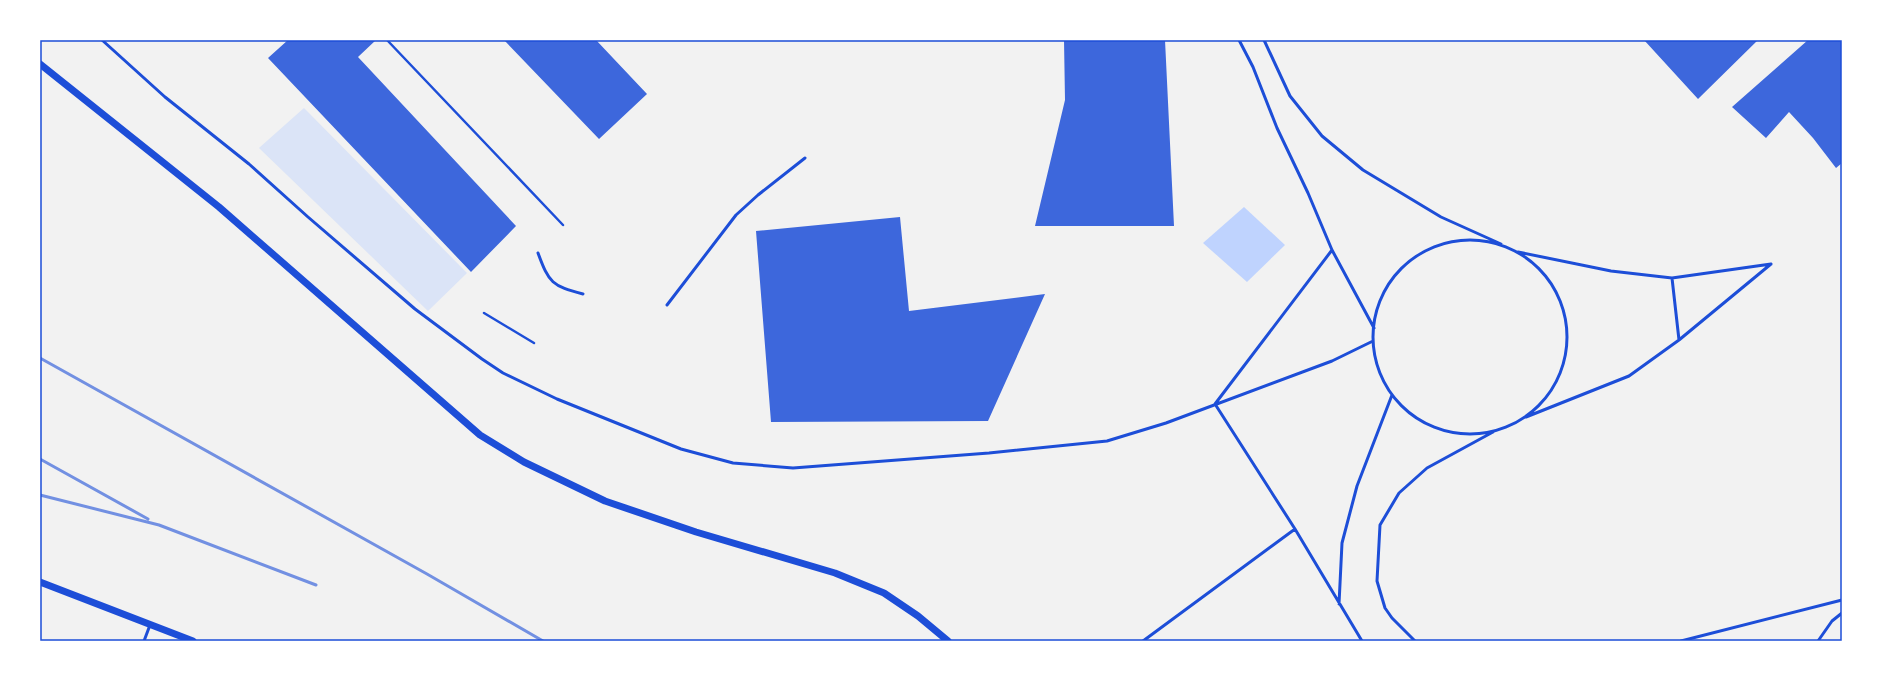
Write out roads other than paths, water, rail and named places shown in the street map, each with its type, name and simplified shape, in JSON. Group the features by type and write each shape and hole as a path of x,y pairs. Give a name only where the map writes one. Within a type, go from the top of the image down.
{"street":[{"path":"40,64 219,208 480,435 524,462 605,501 696,532 835,573 884,593 918,616 948,641"},
{"path":"40,582 193,641"}],"lane":[{"path":"102,40 166,97 249,164 415,309 482,359 503,373 557,399 681,449 733,463 793,468 989,453 1107,441 1166,423 1332,361 1373,341"},
{"path":"1239,40 1332,250 1374,328"},
{"path":"1264,40 1290,96 1322,136 1363,170 1441,218 1510,248 1535,264 1554,287 1564,314 1567,344 1560,373 1545,399 1523,418"},
{"path":"667,306 736,215 805,158"},
{"path":"1496,430 1467,434 1438,429 1412,416 1392,395 1378,369 1373,341 1374,328 1377,308 1392,279 1416,256 1446,242 1478,240 1510,248"},
{"path":"1215,404 1332,250"},
{"path":"1415,641 1392,618 1385,608 1377,581 1380,525 1399,493 1427,468 1496,430 1629,376 1680,340 1771,264 1672,278 1611,272 1515,251"},
{"path":"538,253 546,274 553,284 564,289 583,294"},
{"path":"1672,278 1680,340"},
{"path":"1339,604 1344,536 1357,486 1392,395"},
{"path":"1215,404 1295,529 1362,641"},
{"path":"1143,641 1295,529"},
{"path":"1681,641 1842,600"},
{"path":"1818,641 1832,621 1842,613"},
{"path":"144,641 150,624"}],"water":[{"path":"1244,207 1285,245 1247,282 1203,243"}],"railway":[{"path":"40,358 427,574 543,641"},
{"path":"40,459 148,519"},
{"path":"40,495 159,525 316,585"}]}
